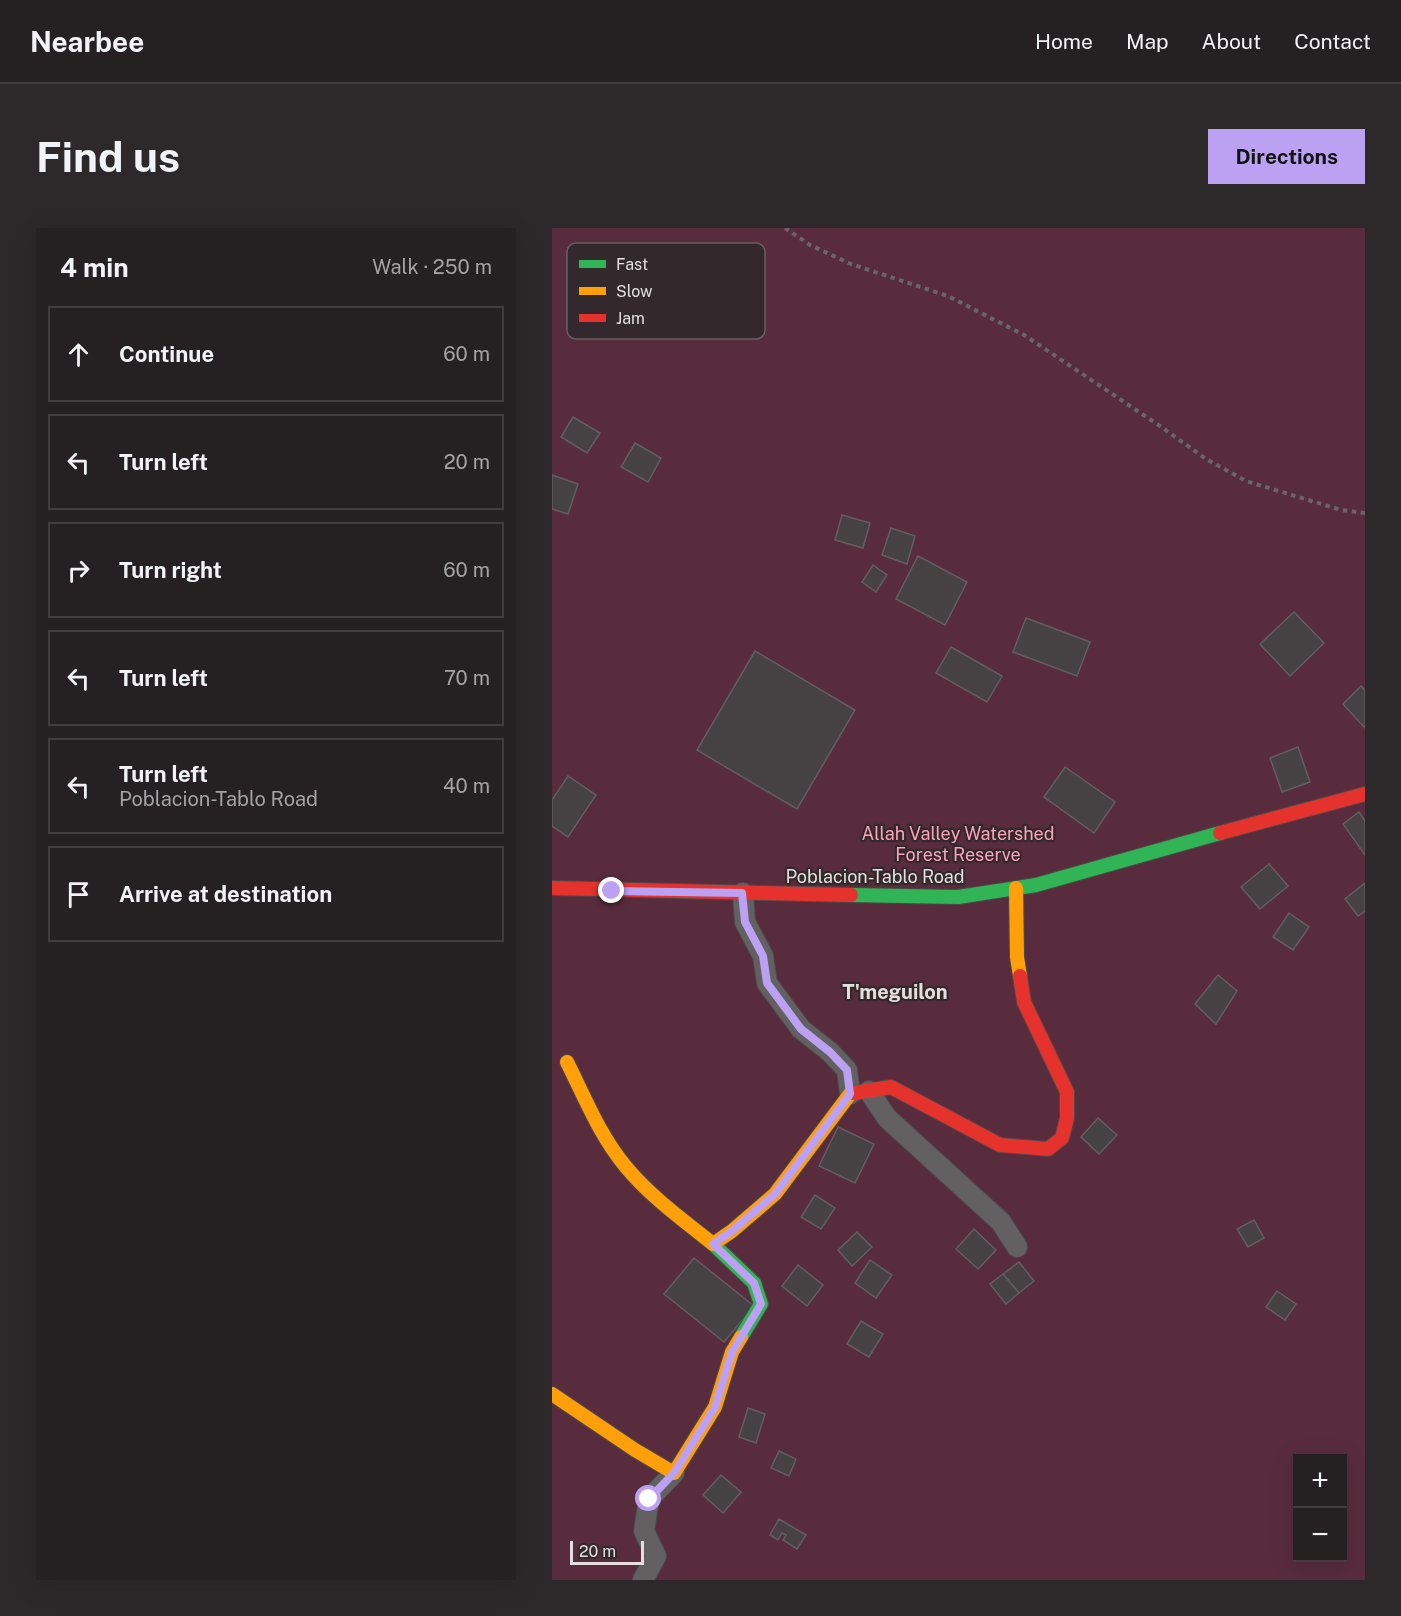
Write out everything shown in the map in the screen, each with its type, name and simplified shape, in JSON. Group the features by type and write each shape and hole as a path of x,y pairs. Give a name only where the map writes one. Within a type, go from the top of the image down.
{"street":[{"name":"Poblacion-Tablo Road","path":"552,888 958,897 1036,885 1296,811 1365,794"},
{"path":"713,1244 732,1231 775,1194 860,1092 891,1087 1000,1145 1048,1149 1062,1138 1067,1118 1067,1092 1024,1002 1017,957 1016,888"},
{"path":"742,893 745,922 763,956 767,983 801,1029 830,1052 847,1070 860,1092 1001,1222 1017,1247"},
{"path":"567,1062 599,1127 616,1154 656,1199 713,1244 754,1283 761,1304 732,1352 715,1407 674,1473 649,1499 644,1532 656,1556 643,1580"},
{"path":"552,1394 635,1450 674,1473"}],"path":[{"path":"785,228 810,245 851,264 948,296 1024,335 1206,459 1246,481 1341,510 1365,513"}],"green space":[{"name":"Allah Valley Watershed Forest Reserve","path":"552,228 1365,228 1365,1580 552,1580"}],"building":[{"path":"573,417 600,433 587,453 561,437"},
{"path":"635,443 661,458 648,482 621,467"},
{"path":"552,475 578,484 568,514 552,509"},
{"path":"842,515 870,523 863,548 835,540"},
{"path":"891,528 915,536 907,564 882,555"},
{"path":"918,556 967,582 945,625 896,599"},
{"path":"873,565 887,575 876,592 862,582"},
{"path":"1294,612 1324,643 1290,676 1260,644"},
{"path":"1026,618 1090,642 1077,676 1013,652"},
{"path":"951,647 1002,676 987,702 936,673"},
{"path":"755,651 855,710 797,809 697,750"},
{"path":"1361,686 1365,690 1365,728 1343,704"},
{"path":"1298,747 1310,782 1282,792 1270,758"},
{"path":"1065,767 1115,802 1094,833 1044,797"},
{"path":"568,776 596,795 568,837 552,826 552,800"},
{"path":"1359,812 1365,821 1365,855 1343,824"},
{"path":"1269,864 1288,886 1260,909 1241,887"},
{"path":"1365,883 1365,911 1358,916 1345,899"},
{"path":"1289,913 1309,927 1293,950 1273,937"},
{"path":"1218,975 1237,991 1216,1024 1195,1004"},
{"path":"1098,1118 1117,1135 1099,1154 1081,1137"},
{"path":"838,1127 874,1144 855,1183 819,1166"},
{"path":"815,1195 835,1208 821,1229 801,1217"},
{"path":"1254,1220 1264,1238 1248,1247 1237,1229"},
{"path":"974,1229 996,1250 978,1269 956,1249"},
{"path":"857,1232 872,1247 852,1266 838,1250"},
{"path":"694,1258 754,1306 724,1342 664,1294"},
{"path":"870,1260 892,1275 876,1298 855,1283"},
{"path":"1019,1262 1034,1281 1019,1293 1003,1274"},
{"path":"798,1265 823,1285 807,1306 782,1286"},
{"path":"1003,1274 1019,1293 1006,1304 990,1284"},
{"path":"1277,1291 1296,1304 1285,1320 1266,1307"},
{"path":"861,1321 883,1334 869,1357 847,1344"},
{"path":"748,1408 765,1414 756,1443 739,1437"},
{"path":"779,1451 796,1459 789,1476 771,1468"},
{"path":"721,1475 741,1492 723,1513 703,1495"},
{"path":"779,1519 806,1535 797,1549 783,1540 786,1535 782,1533 778,1540 770,1535"}],"traffic: fast":[{"path":"851,895 958,897 1036,885 1220,833"},
{"path":"713,1244 754,1283 761,1304 741,1337"}],"traffic: slow":[{"path":"1016,888 1017,957 1020,976"},
{"path":"567,1062 601,1130 626,1167 657,1198 713,1244 732,1231 775,1194 850,1094 854,1093"},
{"path":"552,1394 635,1450 674,1473 715,1407 732,1352 741,1337"}],"traffic: jam":[{"path":"1220,833 1365,794"},
{"path":"552,888 851,895"},
{"path":"854,1093 891,1087 1000,1145 1048,1149 1062,1138 1067,1118 1067,1092 1024,1002 1020,976"}],"district":[{"name":"T'meguilon","path":"895,992"}],"route":[{"path":"612,891 742,893 745,922 763,956 767,983 801,1029 830,1052 847,1070 850,1094 775,1194 732,1231 713,1244 754,1283 761,1304 732,1352 715,1407 674,1473 649,1499"}]}
